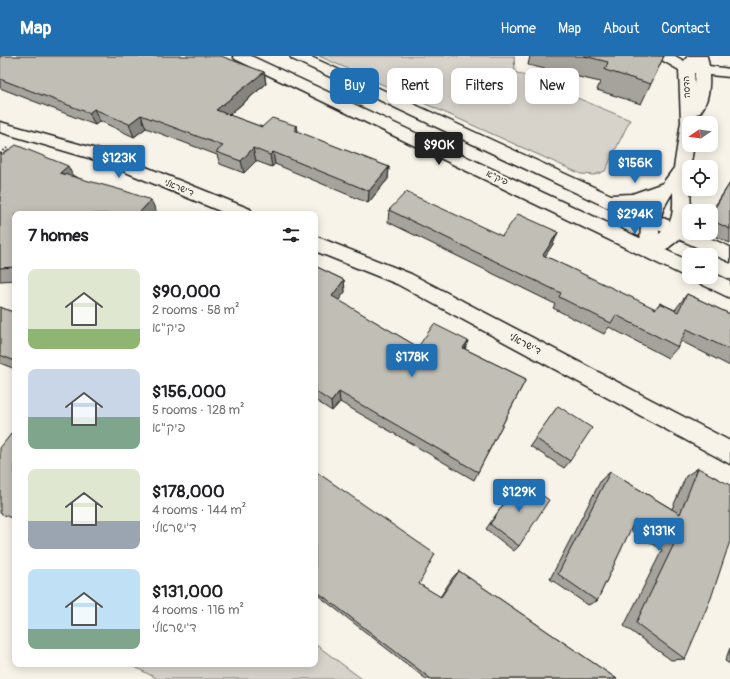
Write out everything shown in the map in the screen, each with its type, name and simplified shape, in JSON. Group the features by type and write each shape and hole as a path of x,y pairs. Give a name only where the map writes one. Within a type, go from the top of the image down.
{"street":[{"name":"פיק\"א","path":"240,56 682,267"},
{"path":"298,56 608,201 730,255"},
{"path":"665,56 686,68 701,63 730,73"},
{"name":"הדסה","path":"689,116 686,68 696,56"},
{"name":"הדסה","path":"692,116 697,106 704,79 701,63"},
{"path":"702,90 718,81 730,78"},
{"name":"ד'ישראלי","path":"0,127 104,157 237,211"},
{"name":"הדסה","path":"650,251 650,219 655,206 666,188 682,167"},
{"path":"608,201 634,200 666,188"},
{"name":"הדסה","path":"676,231 682,212 682,196"},
{"path":"650,251 676,231"},
{"name":"ד'ישראלי","path":"318,244 404,279 730,453"},
{"path":"718,284 730,290"}],"shaded area":[{"path":"319,56 514,56 515,68 451,68 451,104 517,104 517,73 525,76 525,104 579,104 579,99 630,120 605,171 594,175 581,174 426,104 443,104 443,68 387,68 387,87 379,83 379,68 346,68"},
{"path":"318,646 362,679 158,679 135,667 318,667"}],"building":[{"path":"0,56 221,56 264,72 216,110 262,127 272,118 297,126 294,130 389,167 369,191 273,152 270,155 253,148 241,161 216,152 223,146 141,115 129,124 94,109 89,113 0,79"},
{"path":"584,56 664,56 651,84 605,70 608,62"},
{"path":"16,145 68,166 60,173 125,191 151,200 141,211 12,211 12,267 0,268 0,156"},
{"path":"730,183 730,229 718,223 717,204"},
{"path":"406,192 502,236 518,214 558,232 543,255 656,309 660,303 678,312 687,294 730,314 730,350 687,329 678,347 616,315 611,323 559,297 561,293 389,210"},
{"path":"318,267 344,280 332,296 418,347 434,324 468,341 463,348 526,379 478,472 339,392 331,402 318,393"},
{"path":"0,307 12,312 12,360 0,355"},
{"path":"558,406 592,428 570,461 535,438"},
{"path":"12,433 11,518 0,513 0,448"},
{"path":"698,468 730,485 730,541 711,598 685,659 636,623 674,544 635,520 597,601 558,574 610,472 680,514"},
{"path":"318,473 435,554 419,584 441,597 459,571 617,679 431,679 318,592"},
{"path":"520,480 549,500 519,546 490,524"}]}
